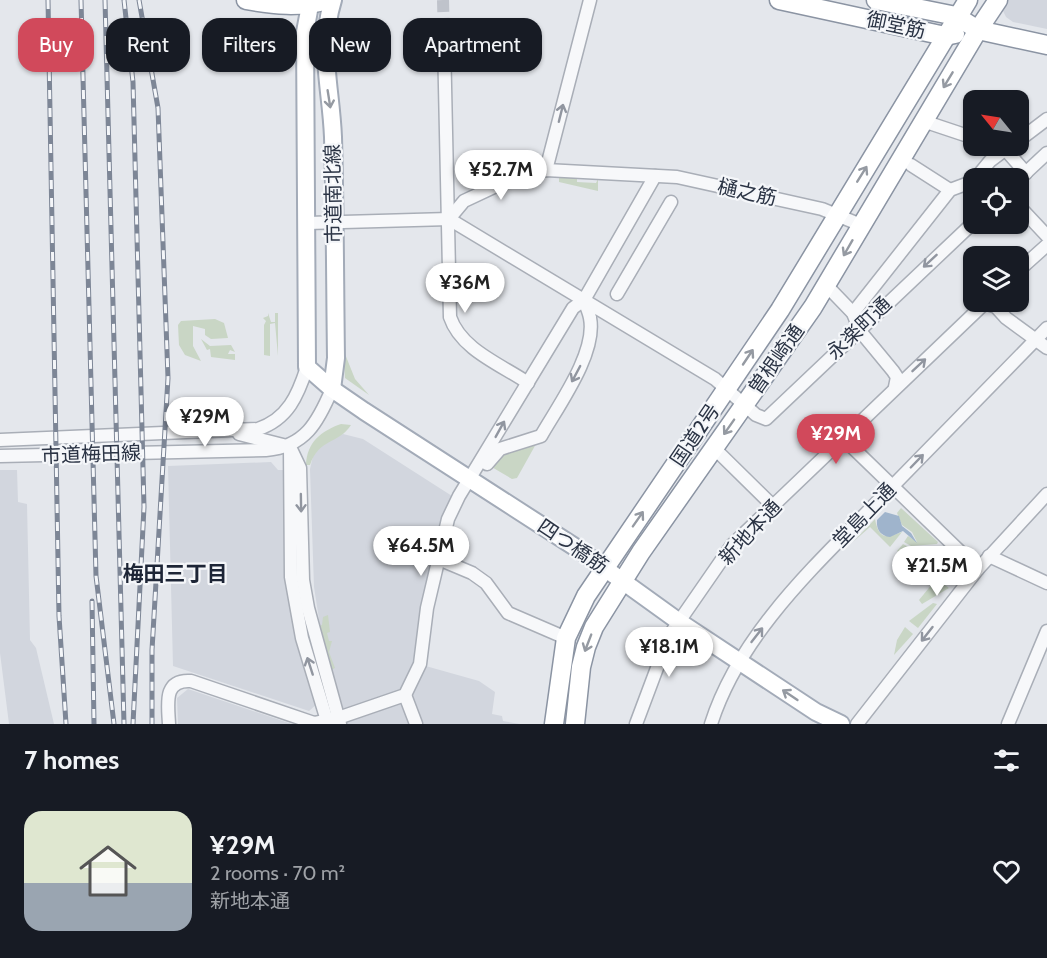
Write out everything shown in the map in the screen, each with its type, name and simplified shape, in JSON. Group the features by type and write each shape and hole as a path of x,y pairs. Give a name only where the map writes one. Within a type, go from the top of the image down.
{"highway":[{"path":"246,0 285,5 327,0"},
{"name":"御堂筋","path":"779,0 945,36 978,30"},
{"name":"御堂筋","path":"876,0 956,16 978,30 1047,45"},
{"path":"945,36 968,0"},
{"name":"曽根崎通","path":"575,724 586,647 594,627 641,552 826,285 998,0"},
{"name":"国道2号","path":"554,724 566,638 576,614 605,567 780,310 945,36"}],"main road":[{"name":"市道南北線","path":"332,389 336,358 332,120 324,50 327,19 333,0"},
{"name":"市道南北線","path":"308,367 305,32 310,2"},
{"name":"四つ橋筋","path":"308,367 332,389 605,567 678,621 816,712 841,724"}],"street":[{"path":"546,170 590,0"},
{"path":"445,72 449,305 453,326 469,345 528,383"},
{"path":"1029,133 1047,119"},
{"path":"923,121 963,134"},
{"path":"1029,170 1047,153"},
{"path":"985,168 995,156"},
{"path":"911,165 950,190"},
{"name":"樋之筋","path":"449,219 464,201 528,171 546,170 677,177 838,214 861,225"},
{"path":"471,480 513,405 573,309 584,300 655,176"},
{"path":"853,313 950,190 963,185"},
{"path":"617,294 671,202"},
{"path":"1029,217 1047,236"},
{"path":"308,223 449,219 727,388 745,404"},
{"name":"永楽町通","path":"745,404 766,419 859,327 963,232"},
{"path":"1029,262 1047,245"},
{"path":"826,285 853,313 859,327 895,374 895,387"},
{"path":"169,724 169,691 177,682 186,680 314,723 334,722 405,695 420,664 427,608 441,560 448,519 459,496 500,449 541,436 580,369 591,318 584,300"},
{"name":"新地本通","path":"636,724 669,636 732,545 974,312"},
{"path":"1001,312 1047,348"},
{"name":"堂島上通","path":"711,724 748,647 801,580 1047,328"},
{"path":"232,432 258,429 285,414 298,393 308,367"},
{"path":"290,447 312,426 332,389"},
{"path":"232,432 290,447"},
{"name":"市道梅田線","path":"0,440 232,432"},
{"path":"840,440 850,445 978,569"},
{"path":"290,447 300,468 303,580 334,722"},
{"name":"市道梅田線","path":"0,456 266,450 290,447"},
{"path":"714,448 773,506"},
{"path":"857,724 978,569 1047,494"},
{"path":"989,556 1047,583"},
{"path":"441,560 472,573 486,584 508,614 566,638"},
{"path":"1008,724 1047,632"},
{"path":"405,695 416,724"}],"shaded area":[{"path":"1006,0 1047,0 1047,29 1013,22 1006,17 1003,11"},
{"path":"343,434 363,439 452,496 442,517 415,663 479,681 495,692 492,714 502,716 503,721 520,724 340,724 346,717 323,645 314,587 310,469 313,456 324,442"},
{"path":"271,462 278,470 283,470 285,573 317,704 309,711 173,666 168,466"},
{"path":"0,470 17,470 18,502 27,504 30,640 36,648 54,724 9,724 0,653"},
{"path":"188,689 292,724 178,724 177,698"}],"green space":[{"path":"559,176 577,178 577,182 596,183 598,179 598,191 559,182"},
{"path":"268,313 271,322 275,322 275,313 278,313 278,356 275,323 270,324 270,356 264,355 266,321 263,318 268,316"},
{"path":"215,319 224,323 228,338 211,339 205,335 205,329 193,326 193,346 201,361 185,355 179,345 178,325 181,321"},
{"path":"201,339 210,346 231,345 235,352 230,350 228,354 235,354 235,360 211,357 210,349 207,350"},
{"path":"343,349 355,379 369,395 345,378"},
{"path":"341,424 351,425 341,435 324,445 314,456 310,465 306,465 309,450 316,438"},
{"path":"536,444 517,478 512,479 490,466 505,453"},
{"path":"901,508 938,542 937,544 911,546 904,542 908,536 917,542 912,532 902,525 897,513"},
{"path":"875,519 879,531 884,536 902,532 890,547 870,527 853,542"},
{"path":"903,544 918,548 941,548 948,552 954,558 958,569 953,583 935,569 940,571 946,567 944,558 948,553 934,552 926,564 929,573 949,588 922,604 919,600 933,583 932,579 897,551"},
{"path":"933,603 937,604 918,628 909,621"},
{"path":"328,615 330,632 327,633 329,641 332,641 329,652 335,668 331,670 319,626 322,625 323,617"},
{"path":"905,627 913,634 894,655 897,640"}],"water":[{"path":"885,512 899,516 902,526 911,533 917,543 903,531 890,537 882,534 878,530 877,520"}],"tunnel":[{"path":"443,0 443,18"}],"railway":[{"path":"48,0 59,616 66,724"},
{"path":"81,0 96,576 114,724"},
{"path":"105,0 124,724"},
{"path":"124,0 133,82 144,507 133,724"},
{"path":"139,0 158,108 168,378 152,650 152,724"},
{"path":"92,601 94,724"}],"district":[{"name":"梅田三丁目","path":"175,574"}]}
